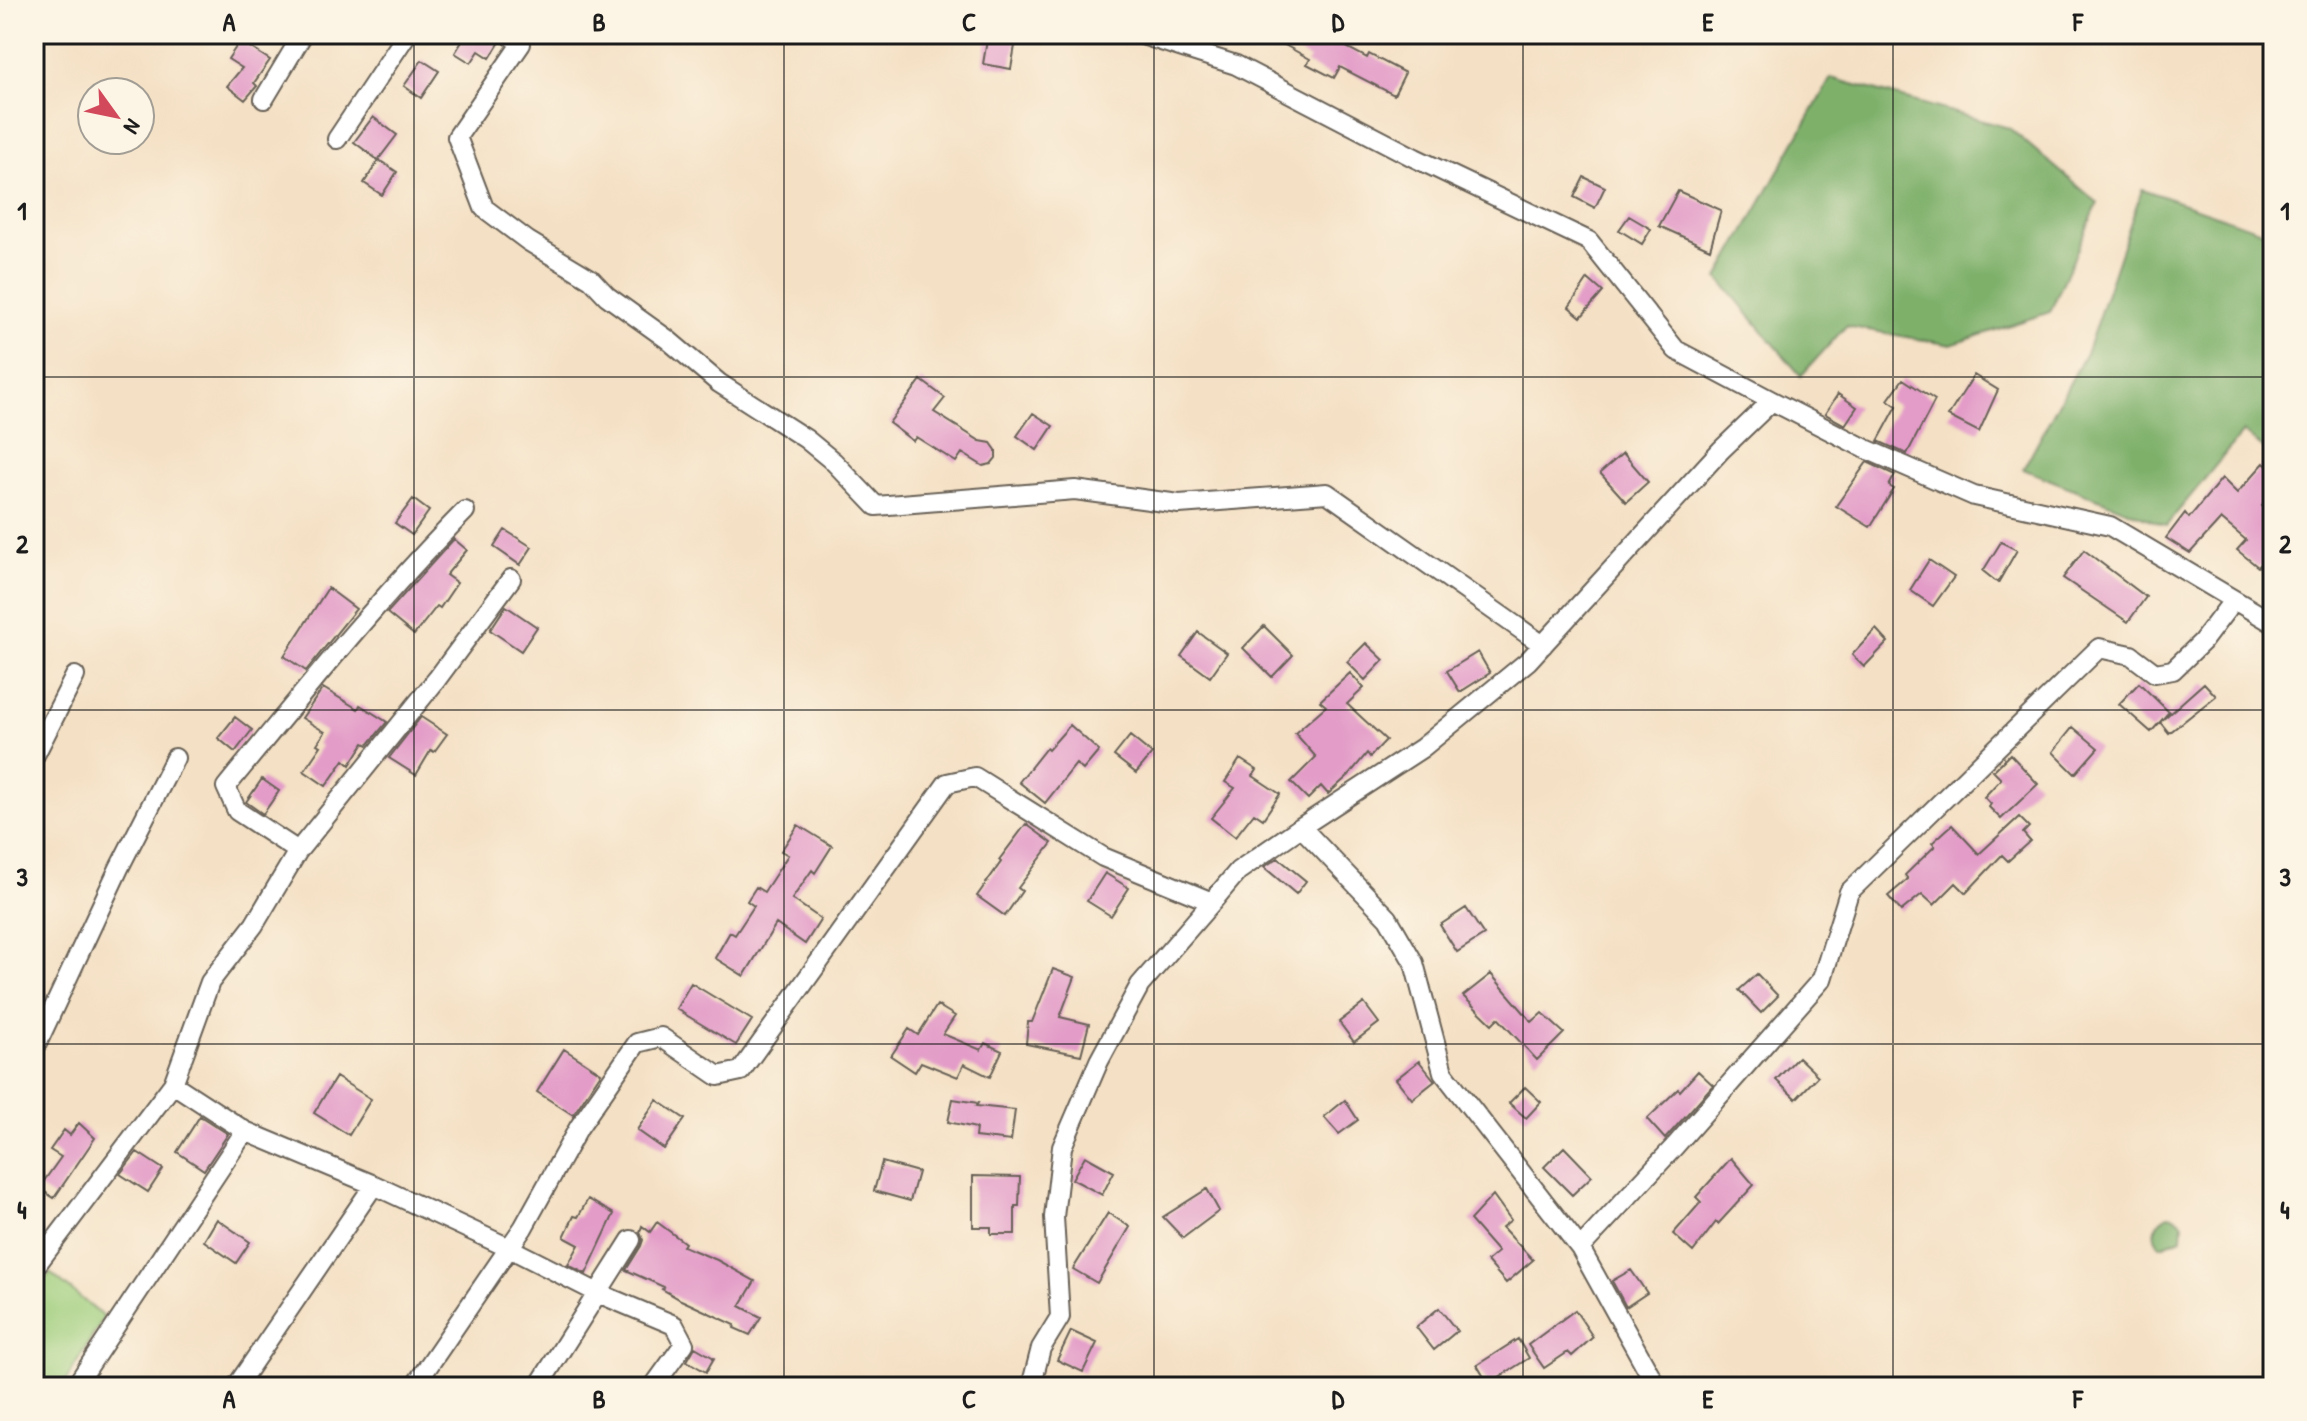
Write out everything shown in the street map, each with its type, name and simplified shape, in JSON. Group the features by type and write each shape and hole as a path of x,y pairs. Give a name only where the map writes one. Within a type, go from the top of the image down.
{"street":[{"path":"264,99 303,34"},
{"path":"337,139 407,34"},
{"path":"509,34 521,44 457,137 484,208 528,241 591,279 607,296 667,339 719,383 806,439 834,462 876,506 1075,490 1179,504 1327,493 1543,645"},
{"path":"1139,34 1236,65 1415,158 1589,241 1676,350 1772,401 1866,449 1974,496 2110,526 2273,623"},
{"path":"1031,1387 1041,1348 1060,1317 1054,1217 1062,1147 1099,1061 1140,985 1238,871 1422,748 1528,661 1721,450 1772,401"},
{"path":"298,851 237,811 226,787 299,698 465,511"},
{"path":"34,1268 173,1084 210,982 254,925 298,851 437,679 511,579"},
{"path":"1580,1248 1675,1146 1822,979 1849,892 1989,753 2099,648 2131,655 2155,673 2173,670 2202,642 2233,601"},
{"path":"34,757 75,676"},
{"path":"34,1050 119,868 175,758"},
{"path":"414,1387 523,1228 579,1127 637,1043 661,1037 718,1076 741,1071 947,783 975,777 1103,857 1212,902"},
{"path":"1301,827 1388,918 1414,963 1443,1072 1580,1248 1657,1387"},
{"path":"173,1084 245,1131 374,1185 598,1293 674,1325 684,1344 653,1387"},
{"path":"75,1387 245,1131"},
{"path":"236,1387 374,1185"},
{"path":"538,1387 631,1240"}],"green space":[{"path":"1831,78 2009,128 2098,203 2050,312 1951,345 1846,326 1801,376 1718,278"},
{"path":"2142,189 2273,235 2273,456 2243,432 2166,526 2023,469 2087,351"},
{"path":"2168,1215 2175,1216 2183,1223 2182,1238 2161,1246 2155,1237 2155,1229"},
{"path":"50,1273 104,1317 62,1387 34,1387 34,1293"}],"building":[{"path":"454,34 497,34 500,42 490,58 479,51 471,63 455,53 463,40"},
{"path":"988,34 1017,34 1011,69 983,64"},
{"path":"1265,34 1322,34 1367,58 1369,54 1405,73 1394,95 1340,67 1334,78 1307,64 1310,59"},
{"path":"240,41 270,60 254,83 257,86 245,100 227,86 242,68 228,59"},
{"path":"422,60 439,71 421,98 404,86"},
{"path":"373,117 397,135 378,160 354,142"},
{"path":"379,160 397,172 382,195 364,183"},
{"path":"1584,177 1605,187 1595,208 1574,197"},
{"path":"1678,191 1721,210 1710,249 1659,226"},
{"path":"1629,216 1651,229 1642,244 1619,230"},
{"path":"1588,279 1603,292 1581,317 1569,307"},
{"path":"1974,375 1998,390 1979,432 1948,416"},
{"path":"1903,379 1935,400 1907,454 1878,441 1897,406 1888,400"},
{"path":"921,380 945,398 934,412 980,441 991,443 996,450 996,458 991,464 983,466 962,453 956,462 916,437 913,441 889,423"},
{"path":"1838,394 1857,407 1845,425 1825,414"},
{"path":"1033,413 1053,426 1037,450 1017,436"},
{"path":"1623,453 1648,482 1626,502 1600,473"},
{"path":"1867,462 1895,475 1889,486 1894,489 1870,527 1836,506"},
{"path":"2264,463 2273,471 2273,492 2262,505 2273,513 2273,580 2260,565 2258,567 2237,550 2246,540 2221,519 2190,553 2166,538 2185,513 2189,518 2222,478 2237,493"},
{"path":"413,499 429,511 412,535 395,523"},
{"path":"505,530 532,547 520,565 494,547"},
{"path":"454,539 467,550 446,575 457,583 440,608 437,606 414,635 387,613"},
{"path":"2001,542 2017,550 1998,583 1983,571"},
{"path":"2084,550 2146,597 2128,622 2063,578"},
{"path":"1929,560 1954,577 1933,606 1910,590"},
{"path":"328,588 356,609 306,671 284,656"},
{"path":"506,606 537,627 521,651 490,630"},
{"path":"1264,626 1293,655 1272,677 1243,648"},
{"path":"1876,629 1888,642 1864,667 1852,655"},
{"path":"1198,632 1227,653 1210,677 1181,656"},
{"path":"1366,643 1384,660 1365,680 1347,662"},
{"path":"1478,652 1490,673 1460,692 1447,671"},
{"path":"1350,673 1364,688 1347,704 1386,740 1370,757 1367,753 1328,794 1321,786 1308,799 1291,782 1316,757 1295,733 1326,706 1320,701"},
{"path":"2139,683 2169,712 2151,732 2119,704"},
{"path":"2204,683 2216,696 2169,733 2160,722"},
{"path":"323,688 387,722 368,745 364,743 350,765 344,760 326,786 304,771 321,746 317,744 325,732 302,718"},
{"path":"235,717 252,730 235,752 218,738"},
{"path":"421,717 447,734 434,752 431,750 416,775 389,758"},
{"path":"1070,725 1099,751 1083,770 1076,764 1045,803 1019,782 1046,748 1048,750"},
{"path":"2073,727 2098,748 2075,774 2053,752"},
{"path":"1130,736 1152,754 1136,773 1114,756"},
{"path":"2010,754 2038,784 2001,819 1984,797 2001,779 1993,771"},
{"path":"1240,759 1257,770 1253,776 1280,794 1263,819 1254,813 1235,837 1211,818 1235,788 1225,782"},
{"path":"262,779 279,791 263,814 246,802"},
{"path":"2019,817 2029,827 2023,833 2030,841 2008,861 2002,855 1966,893 1956,883 1934,905 1922,894 1901,911 1888,896 1908,879 1905,875 1952,825 1979,854"},
{"path":"1026,824 1052,843 1018,888 1022,891 1005,916 977,896"},
{"path":"798,825 832,846 815,873 812,870 792,899 821,919 805,944 776,924 744,976 715,958 730,932 735,935 754,906 747,901 756,887 764,892 788,855 781,851"},
{"path":"1278,858 1306,881 1296,894 1264,867"},
{"path":"1105,873 1129,888 1111,916 1087,901"},
{"path":"1466,908 1484,935 1457,952 1440,925"},
{"path":"1053,969 1075,977 1060,1017 1089,1024 1081,1055 1026,1044 1028,1022 1032,1022"},
{"path":"1491,974 1532,1022 1542,1013 1564,1033 1537,1060 1498,1018 1492,1024 1463,996"},
{"path":"1757,974 1778,996 1761,1013 1739,990"},
{"path":"691,983 752,1020 736,1045 676,1009"},
{"path":"1364,1003 1379,1023 1354,1042 1339,1022"},
{"path":"937,1005 955,1016 943,1034 981,1050 985,1043 1002,1051 990,1077 964,1064 958,1077 921,1062 915,1072 891,1056 909,1029 918,1035"},
{"path":"564,1049 601,1073 573,1115 537,1092"},
{"path":"1798,1057 1818,1076 1796,1099 1776,1080"},
{"path":"1419,1061 1435,1081 1412,1099 1396,1079"},
{"path":"1698,1071 1713,1085 1665,1139 1647,1119"},
{"path":"336,1077 371,1099 349,1135 314,1113"},
{"path":"1525,1087 1541,1102 1526,1118 1509,1103"},
{"path":"953,1099 978,1103 976,1106 1015,1110 1011,1141 975,1137 976,1128 948,1122"},
{"path":"657,1100 685,1119 664,1149 637,1130"},
{"path":"1345,1100 1358,1120 1339,1134 1324,1117"},
{"path":"200,1116 228,1134 204,1170 177,1152"},
{"path":"79,1123 95,1138 54,1198 39,1188 61,1157 50,1150 64,1130 70,1135"},
{"path":"1564,1147 1592,1176 1572,1195 1544,1167"},
{"path":"137,1152 163,1169 148,1192 120,1174"},
{"path":"1085,1156 1114,1172 1102,1195 1072,1179"},
{"path":"1731,1158 1754,1185 1718,1224 1716,1222 1693,1252 1673,1234 1701,1202 1696,1197"},
{"path":"882,1162 918,1172 910,1201 874,1191"},
{"path":"973,1176 1020,1177 1019,1206 1015,1206 1015,1234 991,1234 991,1227 973,1227"},
{"path":"1207,1189 1219,1211 1183,1238 1163,1217"},
{"path":"1493,1195 1511,1220 1502,1227 1533,1260 1506,1283 1487,1261 1498,1252 1470,1220"},
{"path":"588,1199 614,1214 586,1274 568,1265 579,1245 564,1237 574,1216 578,1217"},
{"path":"1108,1213 1130,1227 1097,1283 1073,1269"},
{"path":"217,1219 250,1242 236,1263 204,1241"},
{"path":"657,1222 685,1243 683,1246 755,1281 740,1306 761,1317 750,1335 681,1300 662,1289 664,1287 626,1270 641,1246 642,1226 650,1232"},
{"path":"1631,1270 1647,1293 1626,1307 1612,1281"},
{"path":"1439,1308 1457,1331 1434,1350 1416,1327"},
{"path":"1575,1310 1593,1337 1572,1356 1568,1352 1544,1368 1528,1345"},
{"path":"1071,1331 1097,1343 1083,1372 1057,1360"},
{"path":"1518,1339 1529,1358 1488,1384 1477,1365"},
{"path":"695,1347 714,1358 706,1372 687,1361"}]}
